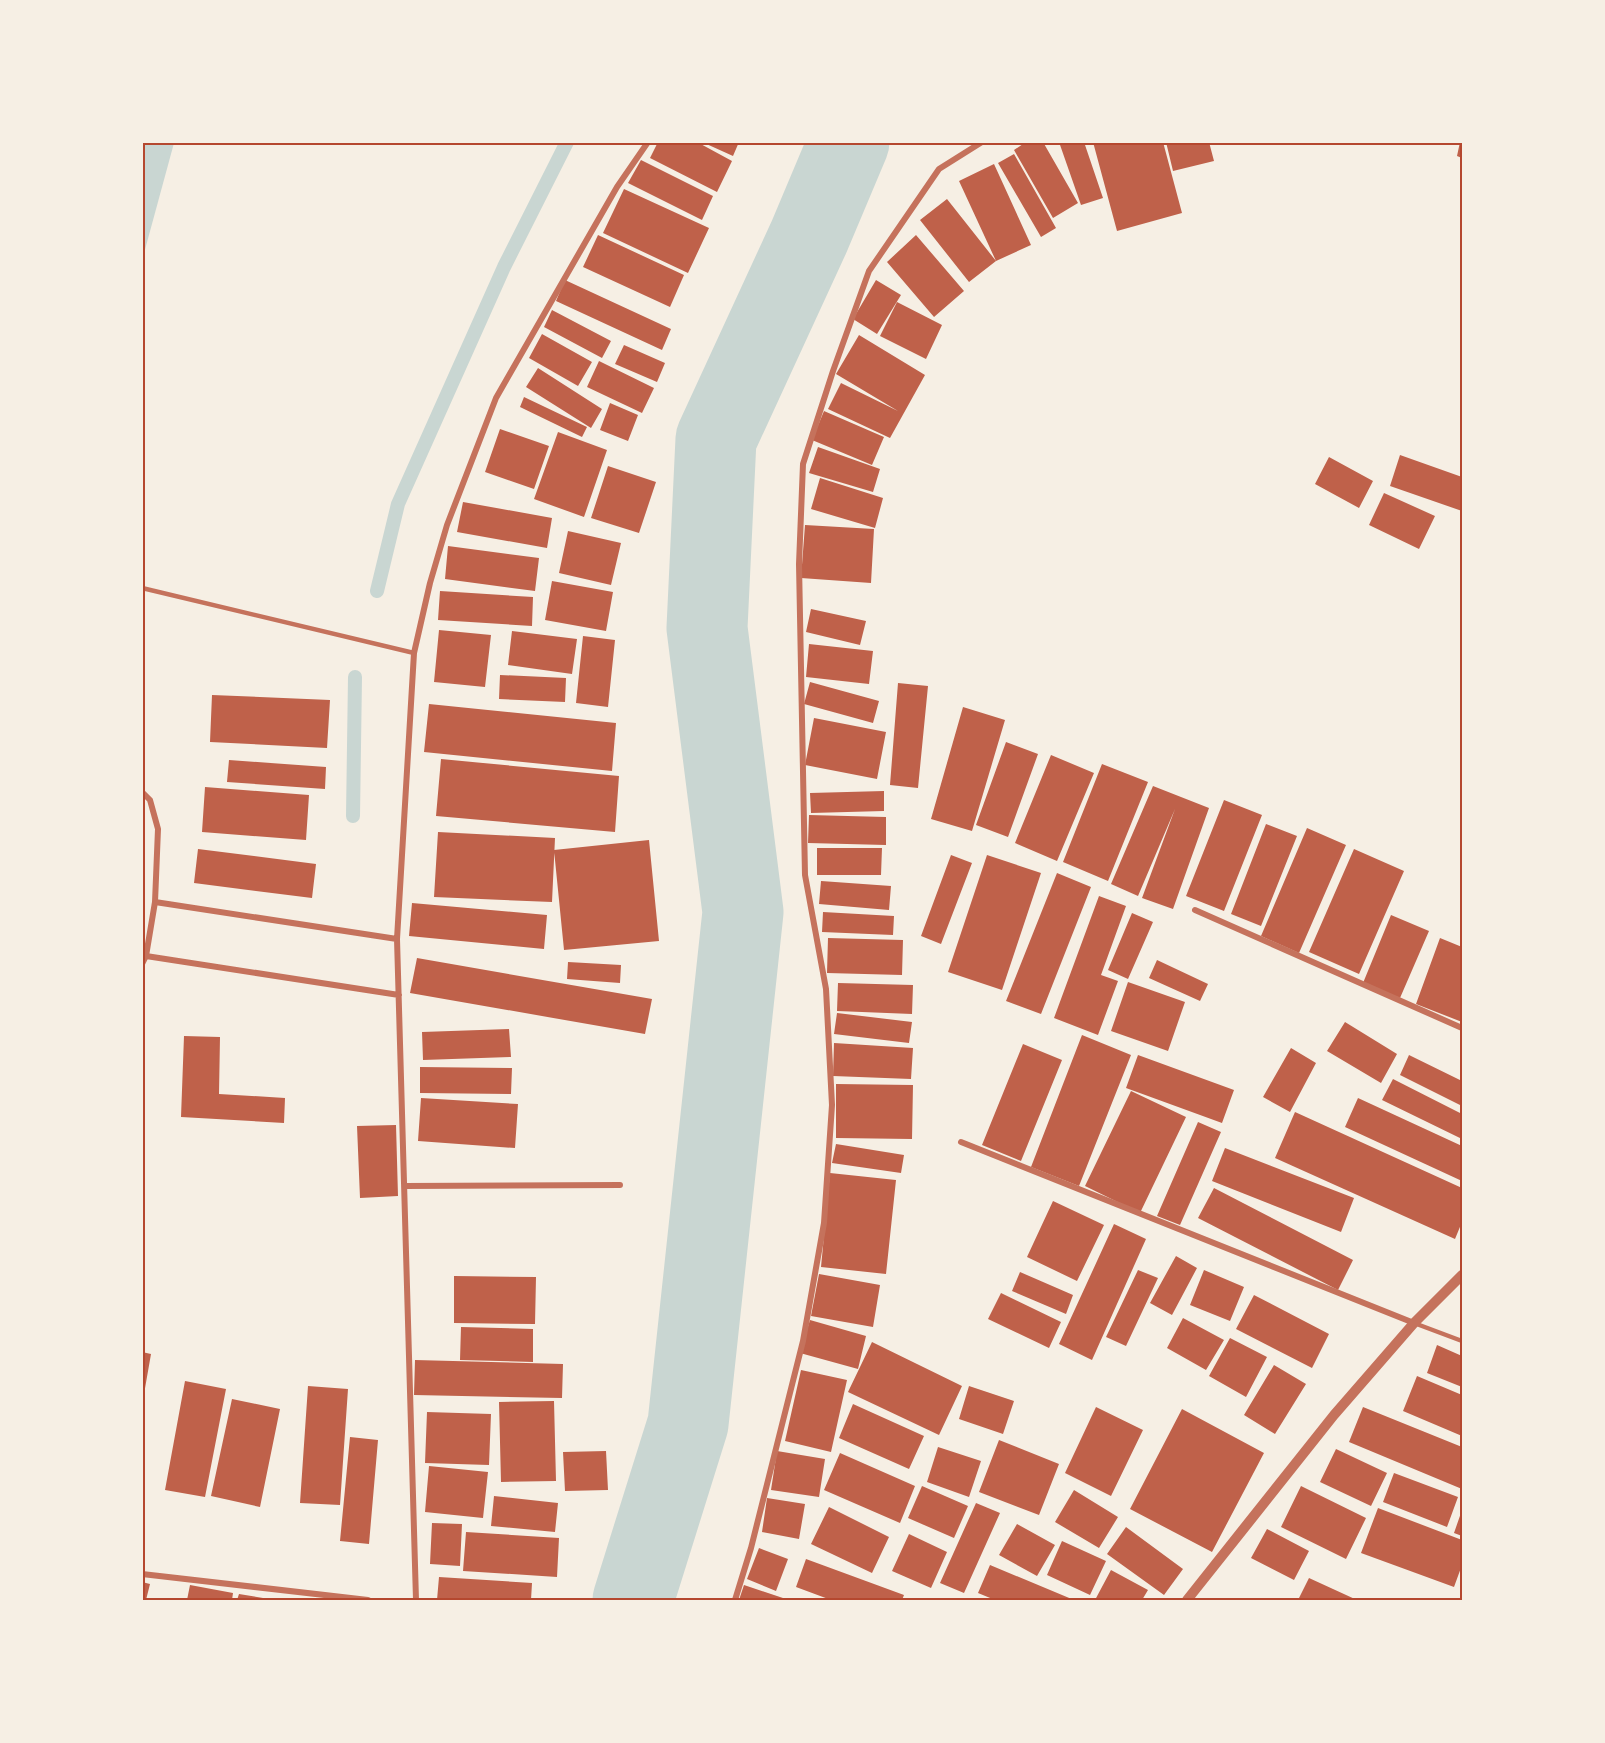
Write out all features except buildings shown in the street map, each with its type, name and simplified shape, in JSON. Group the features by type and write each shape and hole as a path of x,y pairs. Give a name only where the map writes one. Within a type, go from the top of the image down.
{"street":[{"path":"416,1600 397,939 414,653 430,583 447,525 496,398 617,187 648,142"},
{"path":"735,1600 751,1548 803,1341 824,1223 832,1105 826,990 805,875 799,564 803,464 869,271 939,169 982,142"},
{"path":"142,792 150,800 158,830 155,902 146,956 142,964"},
{"path":"155,902 397,939"},
{"path":"1195,910 1462,1028"},
{"path":"146,956 399,995"},
{"path":"961,1142 1414,1323"},
{"path":"405,1186 620,1185"},
{"path":"1187,1600 1334,1415 1414,1323 1462,1275"},
{"path":"142,1574 368,1600"}],"lane":[{"path":"142,588 414,653"},
{"path":"1414,1323 1462,1341"}],"shaded area":[{"path":"142,143 174,143 143,257"}],"waterway":[{"path":"377,591 398,504 504,267 567,142"},
{"path":"633,1600 688,1424 743,912 707,628 716,439 809,237 849,142"},
{"path":"353,816 355,677"}]}
